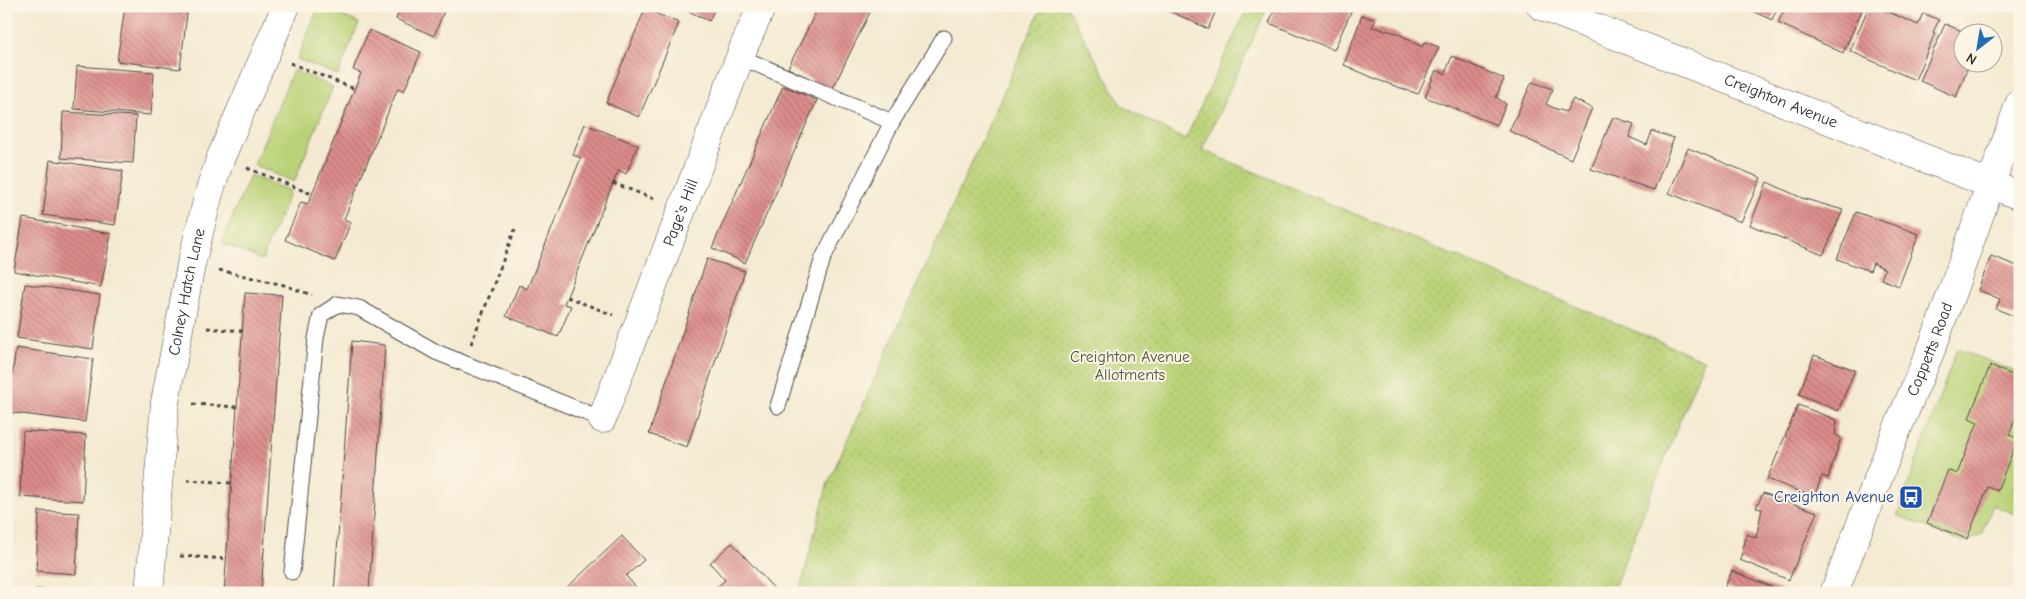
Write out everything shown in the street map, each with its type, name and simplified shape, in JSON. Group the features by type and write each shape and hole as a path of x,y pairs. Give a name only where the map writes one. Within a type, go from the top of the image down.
{"street":[{"name":"Colney Hatch Lane","path":"149,593 165,402 191,265 209,193 221,157 286,6"},
{"name":"Page's Hill","path":"602,419 740,57 762,6"},
{"name":"Creighton Avenue","path":"1541,6 2020,196"},
{"name":"Coppetts Road","path":"1834,593 1893,440 1933,345 2020,102"}],"lane":[{"path":"778,406 823,258 892,122 944,38"},
{"path":"740,57 892,122"},
{"path":"292,572 316,338 321,315 338,304 360,308 436,352 602,419"}],"path":[{"path":"266,53 355,89"},
{"path":"221,157 312,194"},
{"path":"613,183 682,209"},
{"path":"463,363 516,229"},
{"path":"191,265 284,285 338,304"},
{"path":"567,297 638,324"},
{"path":"222,329 243,331"},
{"path":"216,406 237,407"},
{"path":"211,482 232,483"},
{"path":"195,558 226,560"}],"green space":[{"path":"319,6 359,23 338,75 297,59"},
{"name":"Creighton Avenue Allotments","path":"1042,6 1066,6 1122,106 1185,140 1248,6 1268,6 1202,150 1704,360 1612,593 799,593 828,483"},
{"path":"293,70 333,87 294,182 254,165"},
{"path":"250,175 290,191 262,260 222,243"},
{"path":"1957,349 2020,373 2020,516 1993,505 1981,535 1964,542 1897,515"}],"building":[{"path":"125,6 188,6 180,69 117,61"},
{"path":"401,6 446,6 434,36 396,19"},
{"path":"678,6 716,6 709,21"},
{"path":"819,6 873,6 832,90 788,68"},
{"path":"1159,6 1218,6 1208,29"},
{"path":"1276,6 1353,7 1334,50 1269,23"},
{"path":"1741,6 1778,6 1772,20"},
{"path":"1786,6 1864,6 1843,53 1778,23"},
{"path":"1869,6 1875,6 1918,25 1923,13 1939,20 1915,80 1850,51"},
{"path":"645,9 679,23 639,117 606,103"},
{"path":"1362,15 1376,20 1372,27 1397,33 1422,47 1425,42 1439,47 1418,94 1378,80 1344,65"},
{"path":"1945,24 1954,28 1954,72 1966,72 1956,97 1920,81"},
{"path":"369,30 421,52 404,91 398,88 344,219 351,222 335,261 285,240 301,202 308,204 361,73 353,70"},
{"path":"1452,56 1504,79 1496,97 1506,104 1497,125 1425,97 1436,70 1445,74"},
{"path":"77,66 154,72 151,115 74,109"},
{"path":"1532,82 1553,89 1546,104 1554,108 1566,112 1573,99 1592,108 1571,159 1509,131"},
{"path":"783,86 817,100 745,263 712,248"},
{"path":"63,112 136,116 133,163 61,158"},
{"path":"1613,117 1634,124 1629,137 1647,145 1652,131 1674,138 1654,190 1591,169"},
{"path":"585,124 638,145 626,174 619,170 613,183 564,304 571,306 558,337 506,316 519,285 527,289 581,158 573,155"},
{"path":"1688,148 1761,178 1741,222 1669,193"},
{"path":"50,160 123,171 115,225 43,215"},
{"path":"1767,182 1802,198 1843,210 1823,255 1750,225"},
{"path":"1856,212 1919,234 1899,286 1881,279 1885,269 1873,263 1870,271 1837,259"},
{"path":"23,218 111,234 101,287 14,271"},
{"path":"1991,256 2020,267 2020,309 2017,317 1996,309 2000,299 1978,290"},
{"path":"707,259 745,271 687,447 649,434"},
{"path":"25,284 100,295 93,349 17,338"},
{"path":"245,293 282,295 261,593 224,593"},
{"path":"352,341 385,345 369,593 334,593"},
{"path":"16,348 93,359 85,422 7,412"},
{"path":"1814,355 1855,370 1838,411 1799,394"},
{"path":"1990,366 2020,378 2020,408 2009,435 2018,438 1997,491 1988,487 1967,539 1927,523 1948,470 1957,474 1978,422 1969,418"},
{"path":"1798,405 1837,420 1835,434 1841,438 1828,478 1822,476 1814,497 1767,479"},
{"path":"23,431 86,435 83,501 20,497"},
{"path":"2020,473 2020,492 2013,490"},
{"path":"1763,493 1817,512 1789,580 1740,560 1747,534 1756,538 1762,509 1756,508"},
{"path":"39,511 79,513 76,574 36,571"},
{"path":"622,536 644,560 626,576 641,593 561,593"},
{"path":"732,543 778,593 711,593 725,580 710,563"},
{"path":"1732,571 1788,593 1732,593 1733,590 1725,587"},
{"path":"35,589 79,591 79,593 35,593"}],"place":[{"name":"Creighton Avenue","path":"1911,497"}]}
